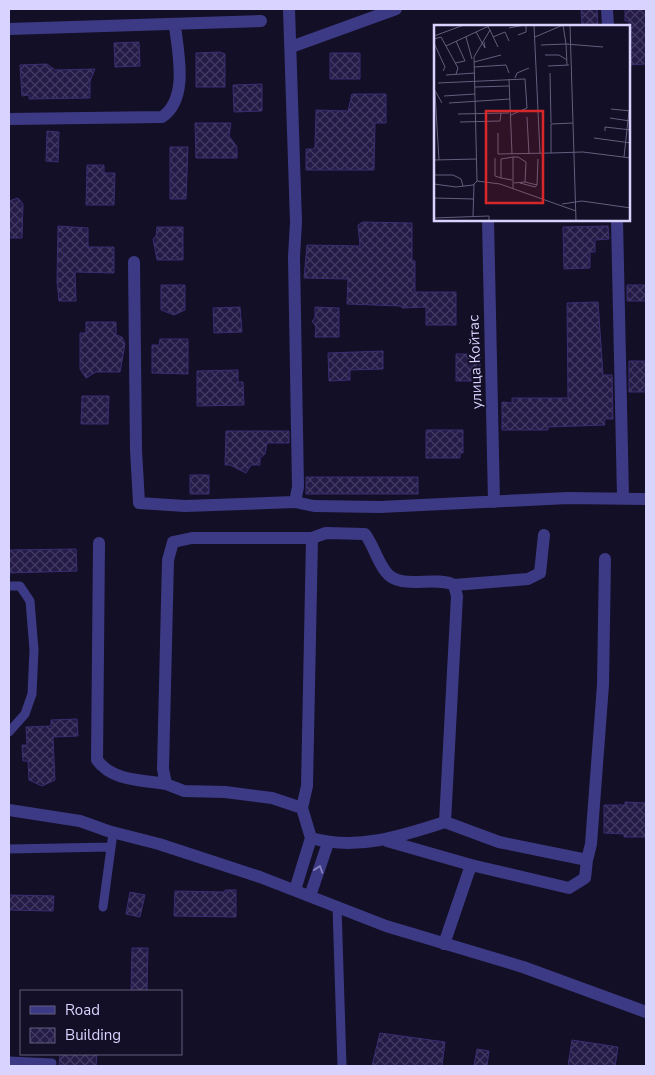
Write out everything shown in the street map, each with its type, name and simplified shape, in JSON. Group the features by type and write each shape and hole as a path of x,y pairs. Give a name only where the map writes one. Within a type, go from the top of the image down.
{"street":[{"path":"289,9 296,222 294,257 298,487 296,502"},
{"path":"291,47 396,9"},
{"path":"607,9 608,25"},
{"path":"9,29 174,26 261,21"},
{"path":"9,119 162,117 171,109 179,83 174,26"},
{"name":"улица Койтас","path":"488,221 494,502"},
{"path":"617,221 623,497"},
{"path":"134,262 136,450 139,503 185,506 296,502 314,506 380,507 623,497 646,499"},
{"path":"166,784 163,769 168,560 173,542 192,538 312,538 326,533 366,534 386,573 399,581 446,581 454,585 528,579 540,573 544,535"},
{"path":"295,890 311,838 302,808 307,786 312,538"},
{"path":"99,543 97,760 105,770 121,777 166,784 184,791 225,792 272,798 302,808"},
{"path":"387,841 471,865 569,888 585,878 591,844 603,685 605,559"},
{"path":"445,822 457,596 454,585"},
{"path":"9,810 80,821 159,844 295,890 386,926 523,968 646,1012"},
{"path":"311,838 328,843 387,841 445,822 499,842 587,860"},
{"path":"310,896 328,843"},
{"path":"444,944 471,865"}],"lane":[{"path":"9,586 20,586 30,601 34,650 32,694 25,714 9,732"},
{"path":"103,907 113,832"},
{"path":"9,849 111,848"},
{"path":"337,906 342,1066"},
{"path":"9,1061 52,1063"}],"building":[{"path":"581,9 597,9 598,25 582,25"},
{"path":"625,9 646,9 646,64 630,65 630,25 629,21 625,21"},
{"path":"139,42 140,66 115,67 114,43"},
{"path":"220,52 225,54 225,87 196,87 196,53"},
{"path":"330,53 360,53 360,79 330,79"},
{"path":"47,64 55,70 95,69 90,81 90,98 29,99 29,95 22,96 20,65"},
{"path":"262,84 262,111 234,112 233,85"},
{"path":"352,94 386,94 386,123 375,123 374,170 306,170 306,149 314,149 315,146 316,110 348,111"},
{"path":"195,123 231,123 229,136 237,147 237,158 196,158"},
{"path":"47,131 59,132 58,162 46,161"},
{"path":"170,147 188,147 186,199 170,199"},
{"path":"87,165 104,165 104,173 115,173 114,205 86,205"},
{"path":"18,198 23,204 22,238 9,238 9,201"},
{"path":"363,222 412,223 412,261 415,261 415,292 456,292 456,325 426,325 426,307 402,308 401,306 347,304 348,279 304,278 307,245 360,246 358,225"},
{"path":"58,226 88,228 88,247 114,247 114,273 75,272 76,301 59,301 57,282"},
{"path":"608,226 609,239 595,240 595,252 590,252 590,268 564,269 563,227"},
{"path":"157,227 183,227 183,260 157,260 153,239 156,236"},
{"path":"161,285 185,285 185,310 174,315 161,310"},
{"path":"627,285 646,285 646,301 627,301"},
{"path":"598,302 603,375 612,375 613,419 604,419 605,425 548,427 548,430 502,430 502,402 512,403 512,398 568,398 567,303"},
{"path":"240,307 242,332 214,333 213,308"},
{"path":"315,307 339,308 339,337 315,337 316,327 312,321 315,318"},
{"path":"86,322 116,322 116,335 122,337 125,344 120,372 96,372 86,378 80,369 80,333 86,333"},
{"path":"160,339 188,339 188,374 152,373 152,345 159,345"},
{"path":"383,351 383,369 350,370 350,380 329,381 328,353"},
{"path":"456,354 480,354 480,381 456,381"},
{"path":"629,361 646,361 646,392 629,392"},
{"path":"238,370 238,382 243,382 244,405 197,406 197,371"},
{"path":"82,396 109,396 108,424 81,424"},
{"path":"426,430 463,430 463,453 460,453 460,458 426,458"},
{"path":"226,431 289,431 289,443 267,443 265,454 260,458 260,465 251,465 246,473 230,465 225,465"},
{"path":"190,475 209,475 209,494 190,494"},
{"path":"306,477 418,477 418,494 306,494"},
{"path":"76,549 77,571 9,573 9,550"},
{"path":"77,719 78,736 53,737 55,780 42,786 29,780 28,761 23,761 22,745 27,745 26,727 51,726 51,720"},
{"path":"625,802 646,803 646,837 624,837 624,834 604,833 604,805 625,805"},
{"path":"225,890 236,890 236,917 174,916 175,891 225,892"},
{"path":"130,892 145,895 140,917 126,914"},
{"path":"9,895 54,896 53,911 9,910"},
{"path":"132,948 148,948 147,990 131,990"},
{"path":"380,1033 445,1042 442,1066 372,1066"},
{"path":"572,1040 618,1047 615,1066 568,1066"},
{"path":"477,1049 489,1051 487,1066 474,1066"},
{"path":"60,1055 97,1055 96,1066 59,1065"}]}
